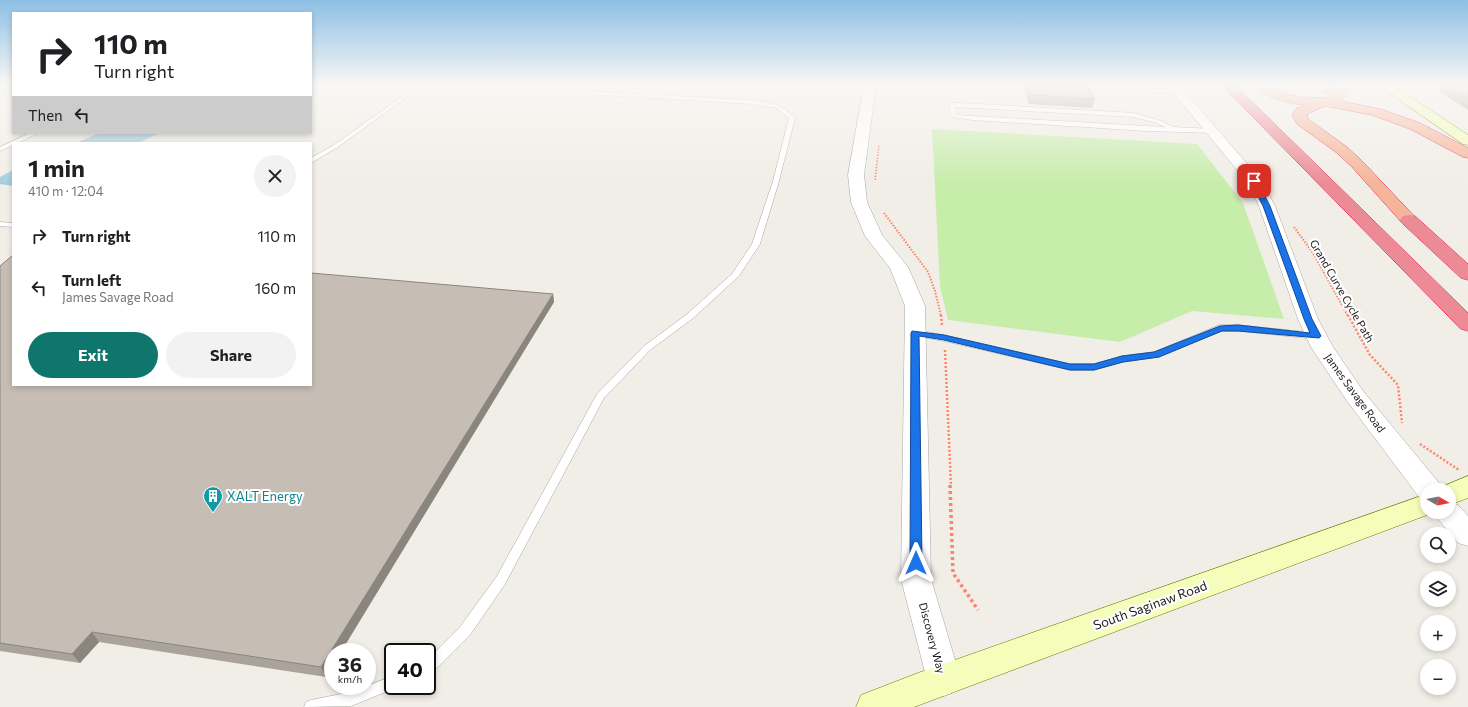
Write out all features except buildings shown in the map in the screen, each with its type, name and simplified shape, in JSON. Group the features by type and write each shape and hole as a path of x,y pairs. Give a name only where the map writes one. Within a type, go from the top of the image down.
{"highway":[{"path":"1261,118 1468,325"},
{"path":"1300,118 1302,121 1357,164 1410,220 1468,274"},
{"path":"1396,118 1464,146 1468,154"}],"main road":[{"path":"1427,118 1464,146"},
{"path":"1456,488 1465,479"},
{"name":"South Saginaw Road","path":"873,707 1420,507"}],"street":[{"name":"Discovery Way","path":"865,118 856,175 859,202 874,236 899,267 915,306 916,579 944,680"},
{"name":"James Savage Road","path":"1202,118 1247,172 1262,196 1308,319 1335,368 1350,390 1423,483"},
{"path":"1454,519 1468,535"}],"lane":[{"path":"312,160 336,146 375,118"},
{"path":"436,660 465,631 501,580 600,396 647,348 688,317 735,276 756,244 776,181 792,118"},
{"path":"972,118 1089,126 1213,131"},
{"path":"1086,118 1089,126"},
{"path":"1145,118 1159,122 1172,129"},
{"path":"15,142 33,134"},
{"path":"0,149 12,144"},
{"path":"0,224 12,225"},
{"path":"915,333 944,338 1070,367 1083,368 1094,367 1122,359 1156,355 1220,328 1238,328 1316,336"},
{"path":"311,707 351,699 384,686"}],"path":[{"name":"Grand Curve Cycle Path","path":"1292,224 1313,253 1370,355 1398,385 1403,430"},
{"path":"1415,440 1465,479"}],"green space":[{"path":"932,129 1197,144 1243,203 1284,319 1192,311 1120,342 948,320 940,286"}],"water":[{"path":"97,134 158,134 140,142 78,142"},
{"path":"12,171 12,186 0,184 0,177"}],"place":[{"name":"XALT Energy","path":"213,513"}],"route":[{"path":"916,563 915,333 944,338 1070,367 1083,368 1094,367 1122,359 1156,355 1220,328 1228,327 1316,336 1308,319 1266,206 1254,181"}]}
